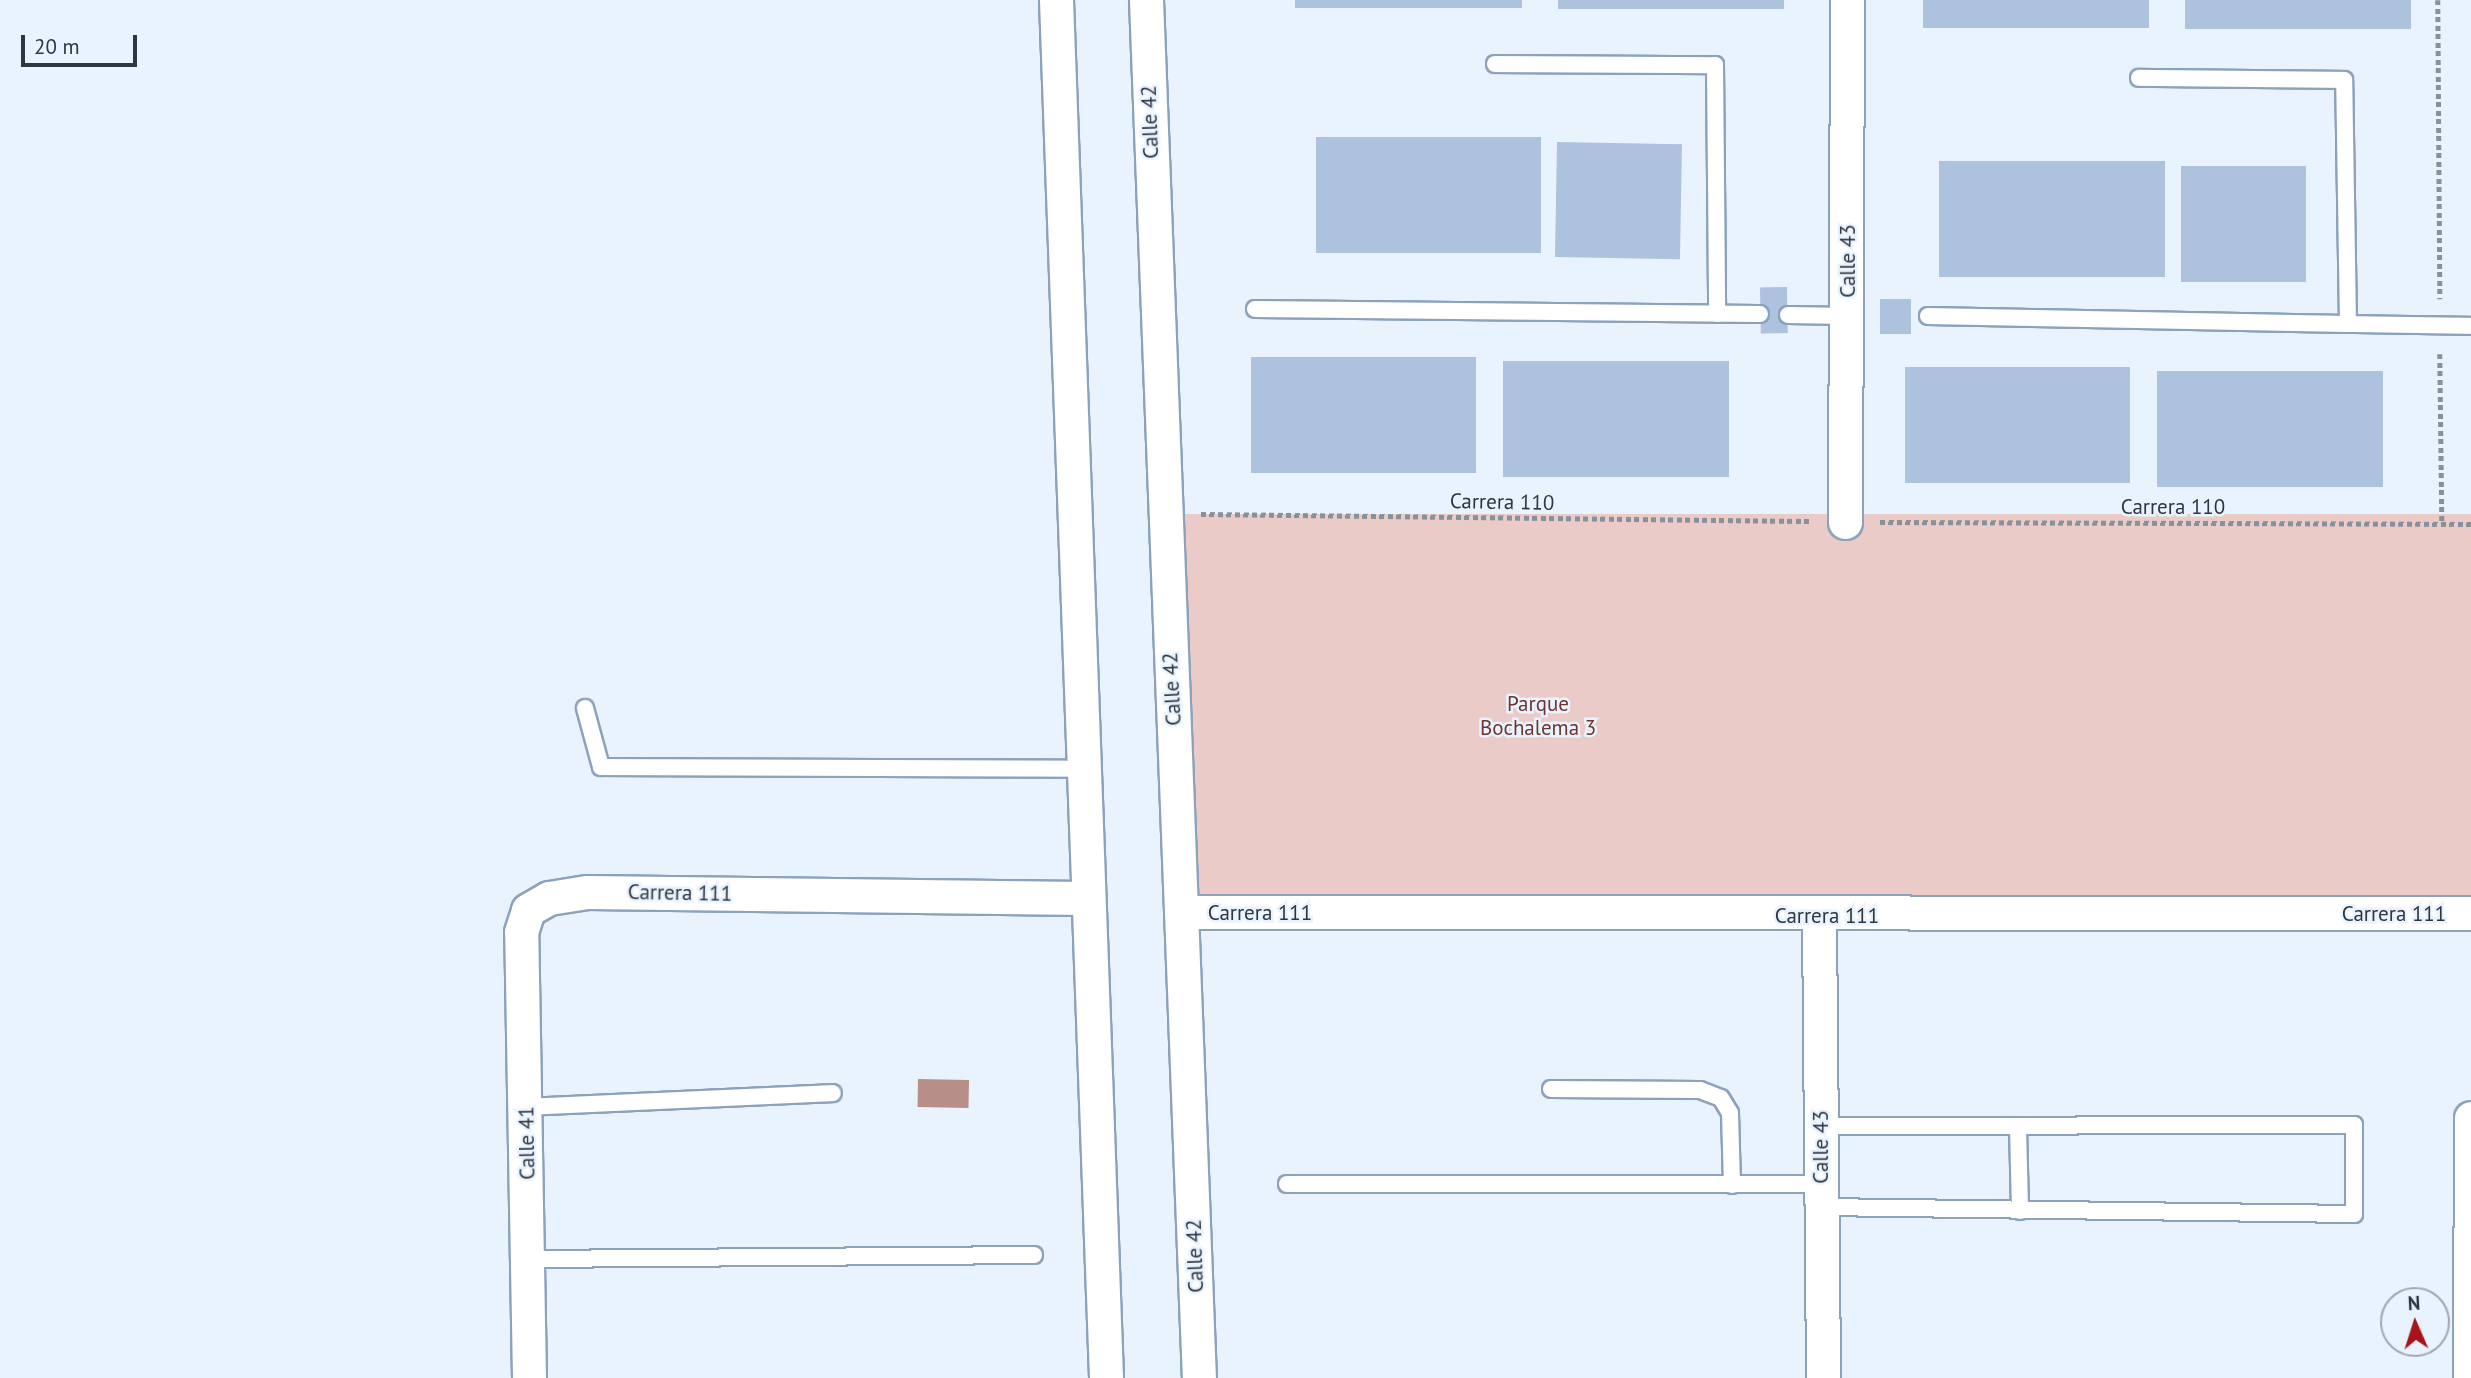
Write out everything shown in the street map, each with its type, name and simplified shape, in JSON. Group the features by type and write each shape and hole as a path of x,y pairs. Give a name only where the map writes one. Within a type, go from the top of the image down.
{"street":[{"path":"1056,0 1106,1378"},
{"name":"Calle 42","path":"1146,0 1199,1378"},
{"name":"Calle 43","path":"1845,522 1849,316 1847,0"},
{"name":"Carrera 111","path":"528,909 549,898 588,892 1087,898"},
{"name":"Calle 41","path":"528,909 521,932 527,1107 529,1378"},
{"name":"Carrera 111","path":"1183,912 1819,916 2471,913"},
{"name":"Calle 43","path":"1819,916 1823,1378"},
{"path":"2470,1378 2471,1118"}],"lane":[{"path":"1495,64 1715,65 1717,314"},
{"path":"2139,78 2344,80 2348,324"},
{"path":"1255,309 1760,314"},
{"path":"1788,315 1849,316"},
{"path":"1928,316 2471,326"},
{"path":"585,708 601,767 1083,769"},
{"path":"1551,1089 1700,1090 1721,1098 1730,1113 1732,1185"},
{"path":"527,1107 833,1093"},
{"path":"1287,1184 1732,1185 1821,1195 2020,1210 2354,1214 2354,1125 1821,1126"},
{"path":"2018,1127 2020,1210"},
{"path":"528,1259 1034,1255"}],"path":[{"path":"2438,0 2442,524"},
{"name":"Carrera 110","path":"1188,514 1845,522 2471,524"}],"green space":[{"name":"Parque Bochalema 3","path":"1164,514 2471,514 2471,912 1164,912"}],"shaded area":[{"path":"918,1079 969,1080 969,1108 918,1107"}],"building":[{"path":"1295,0 1522,0 1522,8 1295,8"},
{"path":"1558,0 1784,0 1784,9 1558,9"},
{"path":"1923,0 2149,0 2149,28 1923,28"},
{"path":"2185,0 2411,0 2411,29 2185,29"},
{"path":"1316,137 1541,137 1541,253 1316,253"},
{"path":"1557,142 1682,144 1680,259 1555,257"},
{"path":"1939,161 2165,161 2165,277 1939,277"},
{"path":"2181,166 2306,166 2306,282 2181,282"},
{"path":"1760,287 1787,287 1788,333 1761,333"},
{"path":"1880,299 1911,299 1911,334 1880,334"},
{"path":"1251,357 1476,357 1476,473 1251,473"},
{"path":"1503,361 1729,361 1729,477 1503,477"},
{"path":"1905,367 2130,367 2130,483 1905,483"},
{"path":"2157,371 2383,371 2383,487 2157,487"}]}
